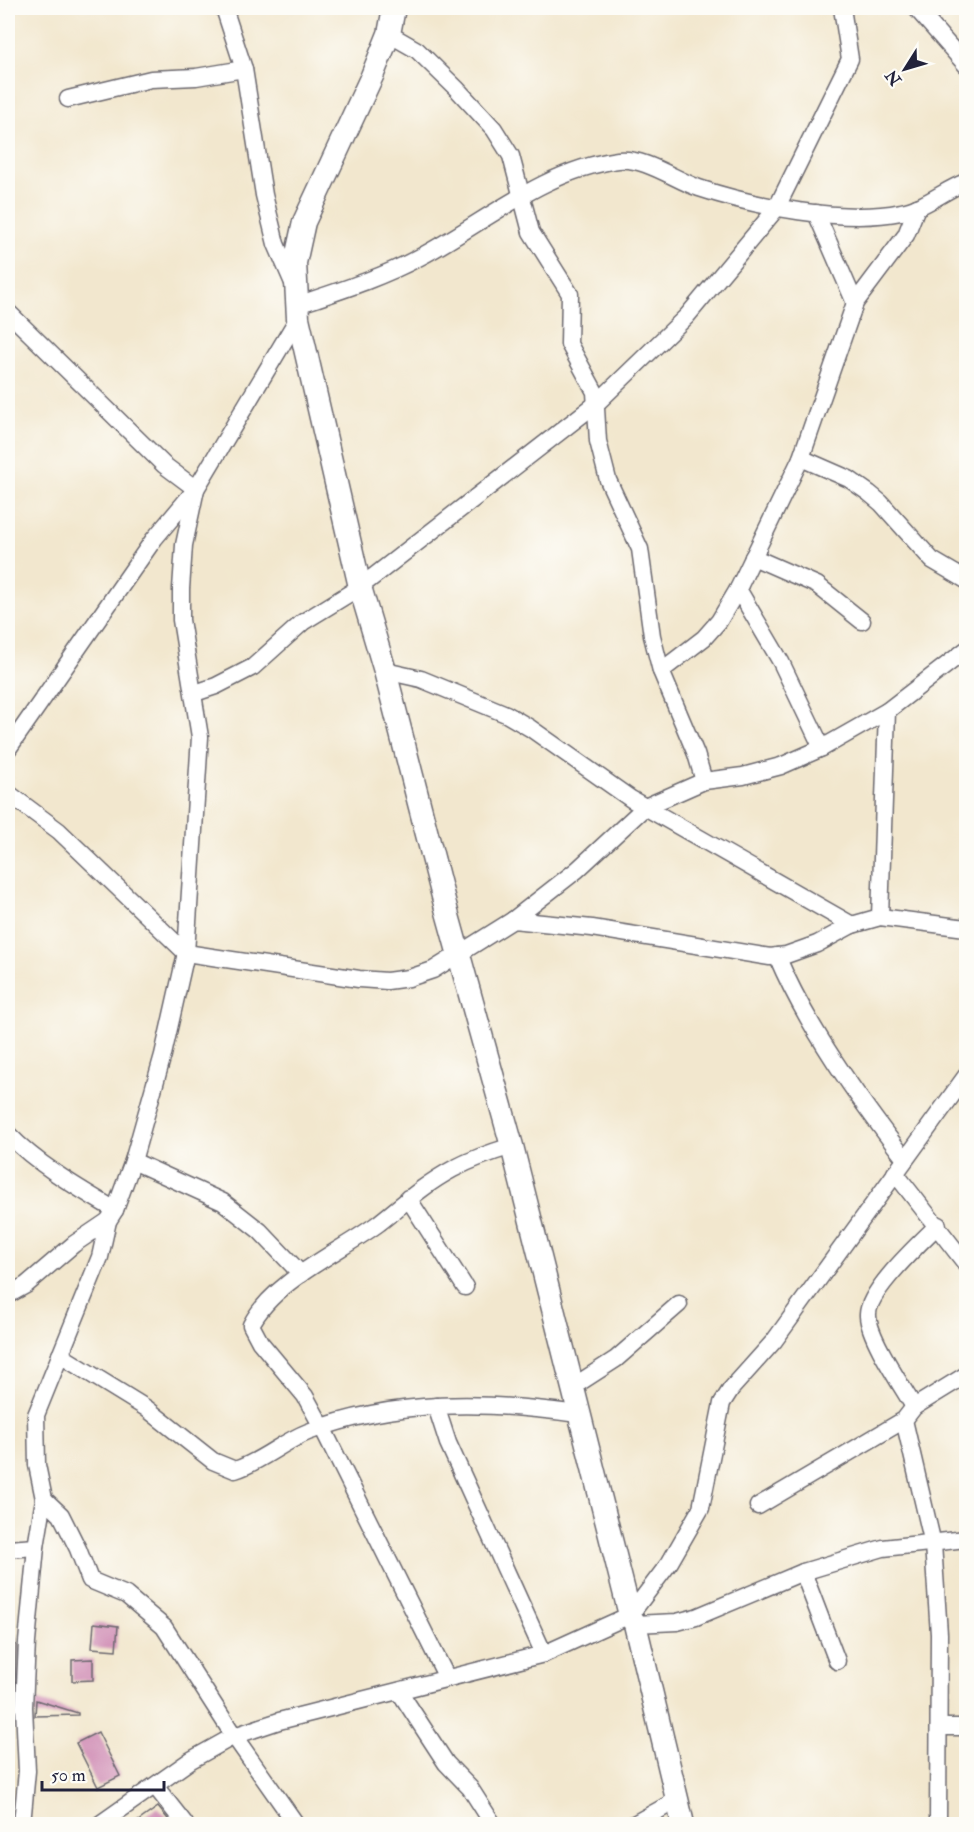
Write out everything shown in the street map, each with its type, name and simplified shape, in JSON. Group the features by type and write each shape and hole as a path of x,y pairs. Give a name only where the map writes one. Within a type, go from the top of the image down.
{"street":[{"path":"224,8 244,69 264,195 276,244 297,304 360,587 385,671 459,955 512,1146 571,1388 633,1620 683,1824"},
{"path":"8,749 154,539 196,489 297,304 296,263 304,222 338,152 389,34 394,8"},
{"path":"195,693 216,686 253,667 303,622 360,587 597,404 687,316 777,209 850,59 842,8"},
{"path":"916,8 966,65"},
{"path":"389,34 417,50 494,129 511,156 531,232 570,294 567,337 595,392 598,441 608,480 640,549 652,636 661,671 696,754 704,781"},
{"path":"68,99 151,79 196,77 244,69"},
{"path":"297,304 374,279 420,257 523,195 605,163 633,161 699,188 777,209 816,213 880,215 917,207 966,182"},
{"path":"661,671 704,638 719,621 738,589 801,458 855,303 906,235 917,207"},
{"path":"816,213 855,303"},
{"path":"8,312 164,465 196,489"},
{"path":"801,458 849,479 869,493 932,560 966,580"},
{"path":"22,1824 27,1771 16,1709 44,1499 37,1465 36,1415 100,1257 112,1215 133,1161 165,1044 186,953 199,783 200,737 195,693 181,620 181,589 184,545 196,489"},
{"path":"753,557 817,585 862,621"},
{"path":"738,589 781,662 822,748"},
{"path":"8,793 59,831 186,953 387,981 417,975 459,955 513,920 577,870 645,807 704,781 743,776 781,765 822,748 887,711 966,650"},
{"path":"385,671 421,679 506,714 645,807 852,925"},
{"path":"880,917 887,711"},
{"path":"513,920 592,928 770,957 817,944 852,925 880,917 966,928"},
{"path":"777,956 790,987 868,1112 905,1159"},
{"path":"633,1620 701,1508 722,1403 731,1389 774,1341 966,1076"},
{"path":"8,1134 19,1145 112,1215"},
{"path":"447,1678 305,1396 260,1342 251,1325 265,1305 301,1274 379,1223 408,1198 451,1170 477,1157 512,1146"},
{"path":"133,1161 223,1203 260,1231 301,1274"},
{"path":"895,1173 938,1225 966,1264"},
{"path":"408,1198 465,1287"},
{"path":"8,1295 26,1285 112,1215"},
{"path":"938,1225 884,1282 868,1311 871,1328 909,1413 933,1544 939,1634 938,1824"},
{"path":"571,1388 616,1359 679,1304"},
{"path":"60,1355 146,1408 213,1461 235,1470 245,1467 291,1438 365,1415 436,1406 518,1406 578,1414"},
{"path":"758,1506 966,1375"},
{"path":"436,1406 448,1443 544,1654"},
{"path":"44,1499 61,1515 90,1580 126,1595 164,1627 234,1736 296,1824"},
{"path":"100,1824 191,1760 234,1736 279,1721 544,1654 633,1620 677,1622 696,1617 803,1572 883,1548 966,1539"},
{"path":"8,1549 36,1547"},
{"path":"803,1572 837,1661"},
{"path":"399,1691 446,1763 470,1788 493,1824"},
{"path":"939,1727 966,1727"},
{"path":"155,1786 185,1824"},
{"path":"633,1824 677,1800"}],"building":[{"path":"94,1623 118,1626 116,1650 92,1648"},
{"path":"8,1632 13,1632 16,1646 15,1685 8,1686"},
{"path":"93,1659 93,1680 72,1681 72,1660"},
{"path":"36,1700 78,1713 78,1715 35,1716"},
{"path":"98,1732 120,1776 98,1787 76,1743"},
{"path":"158,1807 172,1824 134,1824"}]}
